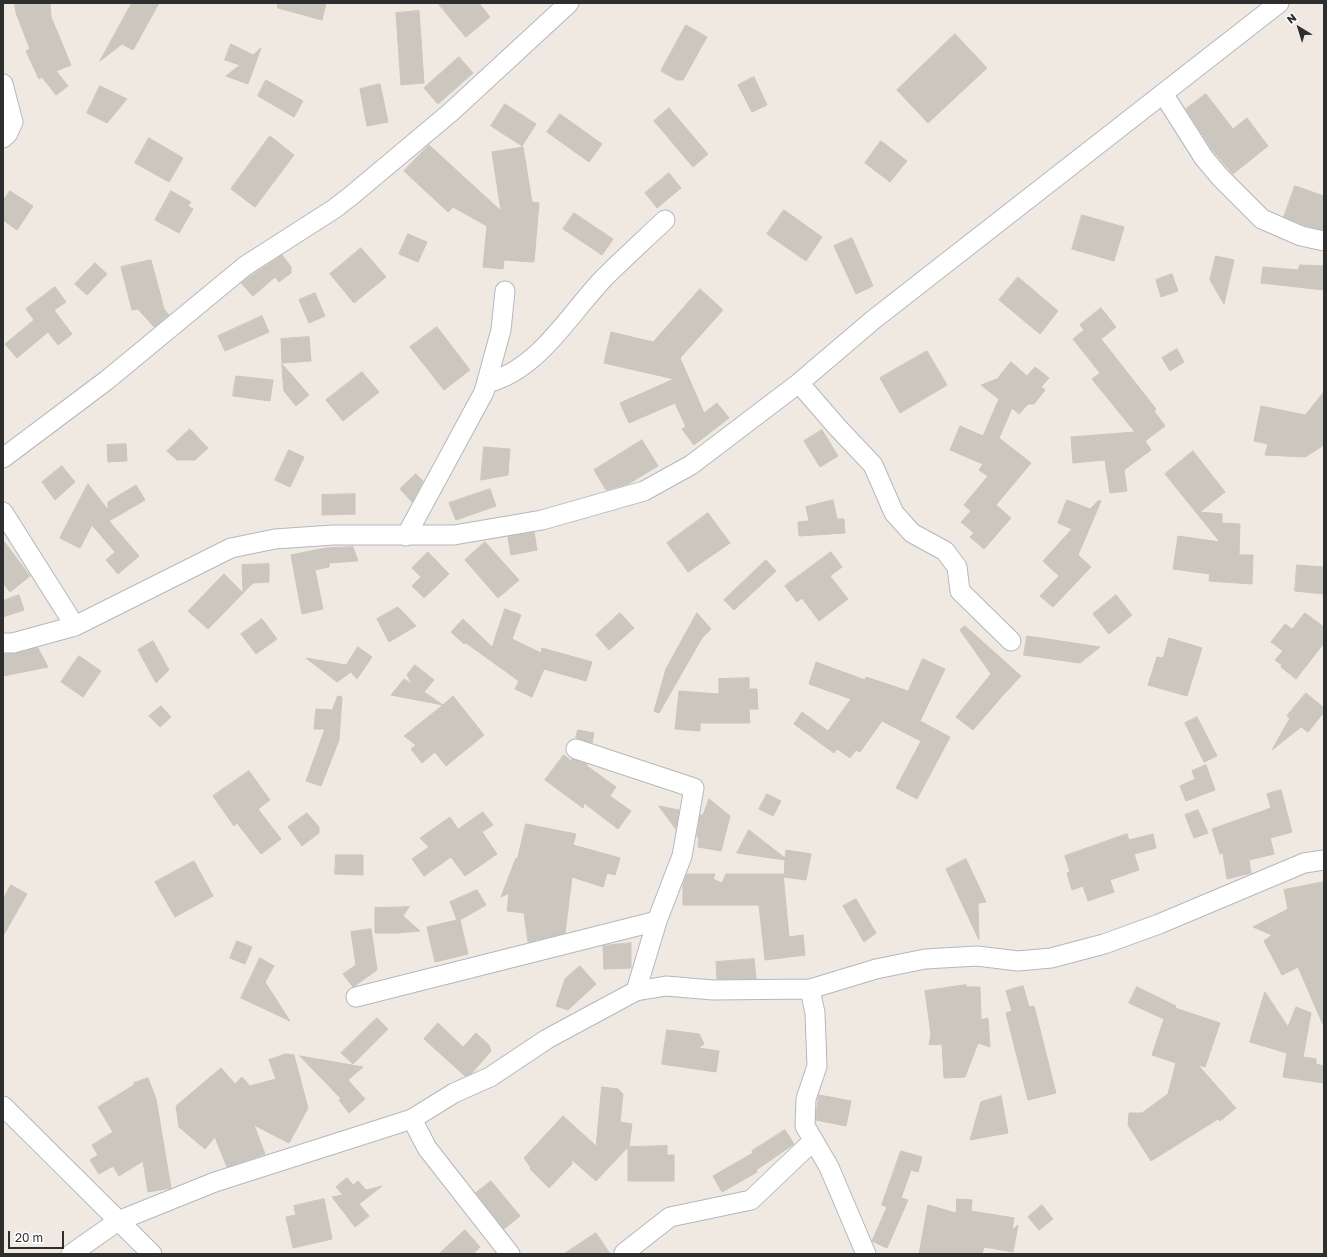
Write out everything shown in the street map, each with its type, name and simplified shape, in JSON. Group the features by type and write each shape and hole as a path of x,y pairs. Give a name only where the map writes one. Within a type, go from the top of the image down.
{"street":[{"path":"3,458 107,380 245,266 334,209 352,195 451,112 569,3"},
{"path":"3,643 13,643 75,626 231,548 275,539 326,536 454,535 542,520 644,491 691,465 799,383 873,320 1048,182 1164,95 1279,3"},
{"path":"3,84 13,122 8,133 3,138"},
{"path":"1164,95 1204,158 1220,177 1262,219 1301,236 1324,241"},
{"path":"487,383 502,379 536,355 603,279 665,220"},
{"path":"406,536 484,392 501,330 505,292"},
{"path":"799,383 873,465 894,513 912,533 945,551 957,567 960,591 1011,641"},
{"path":"3,512 75,626"},
{"path":"576,749 694,788 682,856 656,921 636,991"},
{"path":"71,1254 118,1221 215,1182 412,1119 454,1093 490,1077 547,1039 636,991 666,986 713,990 810,990 876,969 925,959 977,956 1018,961 1051,958 1104,944 1159,924 1304,863 1324,860"},
{"path":"356,998 656,921"},
{"path":"810,990 815,1013 817,1066 806,1099 805,1126 829,1167 866,1254"},
{"path":"3,1106 152,1254"},
{"path":"412,1119 427,1148 510,1254"},
{"path":"624,1254 670,1217 752,1200 814,1141"}],"building":[{"path":"15,3 50,3 51,17 71,65 56,71 68,86 56,95 42,77 39,79 26,51 30,49 16,13"},
{"path":"132,3 159,3 133,50 122,44 100,61"},
{"path":"278,3 326,3 322,20 278,8"},
{"path":"438,3 479,3 490,17 466,37"},
{"path":"419,11 424,83 401,85 396,13"},
{"path":"686,25 707,37 683,80 677,80 661,71"},
{"path":"955,34 987,68 928,123 897,90"},
{"path":"231,44 253,55 261,48 248,84 226,76 240,65 225,60"},
{"path":"459,57 473,73 438,104 424,88"},
{"path":"754,77 767,105 752,112 738,85"},
{"path":"266,80 303,101 294,117 258,96"},
{"path":"380,84 388,122 367,126 360,89"},
{"path":"100,86 127,99 107,123 87,113"},
{"path":"1206,94 1233,129 1247,118 1268,146 1233,174 1213,151 1186,109"},
{"path":"505,104 536,124 522,146 491,126"},
{"path":"669,108 708,154 693,167 654,121"},
{"path":"560,114 602,144 589,162 547,132"},
{"path":"270,136 294,155 255,207 231,189"},
{"path":"149,138 183,158 169,182 135,163"},
{"path":"881,141 907,161 890,182 865,163"},
{"path":"429,145 501,211 492,152 523,147 532,202 539,203 534,262 504,260 503,269 483,267 487,226 453,207 448,212 404,171"},
{"path":"669,173 681,188 657,208 645,193"},
{"path":"1295,186 1324,196 1324,230 1304,225 1284,217"},
{"path":"10,191 33,206 17,230 3,220 3,201"},
{"path":"171,191 191,202 188,206 193,209 179,233 155,220"},
{"path":"784,210 822,237 806,261 767,234"},
{"path":"574,213 613,239 602,255 563,229"},
{"path":"1082,215 1124,227 1114,261 1072,249"},
{"path":"408,234 427,242 418,262 399,254"},
{"path":"852,238 873,286 856,294 834,246"},
{"path":"361,248 386,277 354,303 330,274"},
{"path":"282,255 291,267 291,273 279,282 275,277 253,296 241,283"},
{"path":"1216,256 1234,260 1224,304 1210,280"},
{"path":"151,260 164,309 169,315 154,327 138,309 132,310 121,267"},
{"path":"95,263 107,274 87,295 75,284"},
{"path":"1300,265 1324,266 1324,290 1261,283 1263,267 1298,270"},
{"path":"1172,274 1178,291 1161,297 1156,280"},
{"path":"1018,277 1058,311 1040,334 999,300"},
{"path":"55,287 66,302 54,310 72,334 58,345 48,332 17,358 5,344 34,320 26,309"},
{"path":"700,289 723,310 680,358 704,413 717,403 729,418 694,445 682,429 686,427 675,403 629,423 620,403 674,379 604,363 611,332 653,342"},
{"path":"315,293 325,316 309,323 299,300"},
{"path":"1101,308 1116,327 1101,339 1156,409 1154,411 1165,426 1145,441 1151,450 1124,470 1127,491 1110,493 1105,460 1073,463 1071,437 1135,432 1092,379 1100,373 1073,339 1084,330 1080,325"},
{"path":"262,316 269,332 225,351 218,336"},
{"path":"437,327 470,370 444,390 410,347"},
{"path":"309,337 311,361 282,363 281,339"},
{"path":"1177,349 1184,362 1170,371 1162,358"},
{"path":"927,351 947,385 900,413 880,378"},
{"path":"1011,362 1027,376 1035,367 1049,378 1041,387 1045,390 1034,404 1028,404 1019,414 1012,408 999,438 1031,463 996,505 1011,518 984,549 970,537 974,533 961,522 971,511 964,505 988,476 979,470 983,464 950,450 960,426 983,436 999,399 981,385 997,379"},
{"path":"282,364 309,395 296,406 284,391"},
{"path":"362,372 379,392 343,421 326,400"},
{"path":"236,376 273,380 270,401 233,396"},
{"path":"1324,392 1324,445 1305,457 1265,455 1268,444 1254,441 1261,406 1305,415"},
{"path":"190,429 208,448 195,460 177,460 167,451"},
{"path":"822,430 838,456 820,467 804,441"},
{"path":"642,440 658,466 628,484 606,490 594,470"},
{"path":"126,444 127,461 108,462 107,445"},
{"path":"484,447 510,449 508,475 481,480"},
{"path":"289,450 304,457 290,487 275,480"},
{"path":"1193,451 1225,492 1200,512 1222,514 1222,523 1240,524 1239,555 1253,555 1252,584 1209,581 1210,574 1173,569 1178,536 1220,542 1165,474"},
{"path":"62,466 75,482 55,500 42,482"},
{"path":"416,474 423,481 412,502 400,489"},
{"path":"88,484 108,510 108,502 136,485 145,500 109,521 139,556 118,574 106,560 115,552 92,525 80,548 60,538"},
{"path":"490,489 496,506 456,520 449,503"},
{"path":"355,494 355,514 322,515 322,495"},
{"path":"833,500 837,519 844,519 845,533 799,536 798,522 809,521 806,507"},
{"path":"1067,500 1090,509 1099,500 1101,501 1078,555 1091,567 1053,607 1040,596 1059,576 1043,561 1072,529 1058,523"},
{"path":"708,513 730,543 688,572 667,543"},
{"path":"534,532 537,550 511,555 508,537"},
{"path":"3,540 30,576 10,592 3,583"},
{"path":"485,542 519,580 498,598 465,560"},
{"path":"353,547 358,561 329,563 329,567 315,570 323,609 302,614 291,555 326,548"},
{"path":"428,552 449,574 424,598 412,586 421,577 412,568"},
{"path":"831,552 842,567 830,576 848,599 819,621 802,598 797,602 785,586"},
{"path":"766,560 776,571 734,610 724,600"},
{"path":"269,564 269,582 253,583 208,629 188,611 224,574 243,593 242,565"},
{"path":"1297,565 1324,567 1324,594 1295,591"},
{"path":"19,595 24,610 3,617 3,601"},
{"path":"1116,595 1132,615 1109,634 1093,614"},
{"path":"398,607 416,626 389,642 377,619"},
{"path":"505,609 521,615 512,639 541,653 542,648 592,662 586,681 544,669 532,697 515,689 519,681 466,643 464,644 451,632 463,619 492,647"},
{"path":"620,613 634,628 609,650 596,635"},
{"path":"697,613 711,629 702,638 659,713 654,711 666,669"},
{"path":"1305,613 1324,627 1324,643 1296,679 1275,660 1283,651 1271,642 1285,624 1292,629"},
{"path":"262,619 277,639 256,654 241,634"},
{"path":"965,626 1021,676 973,730 956,717 991,674 960,630"},
{"path":"1027,636 1100,647 1080,663 1024,655"},
{"path":"1169,638 1202,648 1187,696 1148,685 1157,657 1163,658"},
{"path":"153,641 169,670 156,683 138,650"},
{"path":"358,647 372,657 357,679 351,672 337,682 306,658 346,665"},
{"path":"38,648 48,667 3,676 3,655"},
{"path":"79,656 101,671 83,697 61,682"},
{"path":"923,659 945,669 920,721 950,737 917,799 896,788 921,741 882,721 860,752 856,750 850,758 837,749 834,753 794,724 802,712 828,731 851,699 809,684 816,662 865,680 866,677 908,691"},
{"path":"415,665 434,680 424,692 443,705 391,695 404,679 412,684 407,675"},
{"path":"749,678 749,689 757,689 758,709 749,709 750,723 700,723 700,731 675,729 679,691 719,694 719,679"},
{"path":"1306,693 1324,708 1324,712 1308,732 1301,727 1272,750 1290,718 1287,716"},
{"path":"338,696 342,697 339,740 321,786 306,781 325,729 314,729 316,709 332,710"},
{"path":"453,696 484,735 446,766 435,752 422,763 411,749 416,745 404,736"},
{"path":"161,706 171,717 160,727 149,716"},
{"path":"1197,717 1217,756 1204,762 1185,723"},
{"path":"578,730 594,733 592,743 576,738"},
{"path":"564,755 571,761 572,759 587,764 587,766 616,787 610,796 631,811 618,829 584,803 583,808 545,780"},
{"path":"1206,765 1215,790 1186,801 1180,786 1195,779 1192,771"},
{"path":"249,771 270,800 258,809 281,839 261,854 237,823 234,826 213,796"},
{"path":"1281,790 1292,832 1270,838 1274,854 1249,860 1251,873 1227,879 1223,853 1220,854 1212,829 1271,808 1267,794"},
{"path":"767,794 781,801 773,816 759,809"},
{"path":"709,799 730,816 721,851 698,847 699,837 697,837 700,815 703,815"},
{"path":"659,806 679,810 676,829"},
{"path":"1198,810 1208,833 1194,838 1185,815"},
{"path":"483,812 493,825 482,832 497,854 465,876 451,857 424,876 412,859 429,847 420,838 450,817 458,829"},
{"path":"307,813 319,827 319,833 302,846 288,827"},
{"path":"526,824 576,834 573,845 620,858 615,875 607,873 603,887 572,877 565,933 528,942 524,913 507,911 509,893 501,897 516,858 517,860"},
{"path":"749,830 785,858 786,850 811,854 806,880 784,877 785,860 737,853"},
{"path":"1127,834 1129,840 1153,834 1156,848 1134,854 1139,870 1110,880 1114,892 1088,901 1083,886 1072,890 1067,873 1070,872 1065,856"},
{"path":"336,855 363,855 363,875 335,874"},
{"path":"966,859 986,902 978,903 979,940 946,869"},
{"path":"194,861 213,896 175,917 155,882"},
{"path":"687,874 715,874 713,879 722,883 726,874 783,874 789,937 803,935 805,955 765,960 759,905 683,905 683,885"},
{"path":"1324,882 1324,1027 1298,967 1282,975 1264,941 1272,935 1253,927 1288,909 1284,890"},
{"path":"11,885 27,894 3,936 3,900"},
{"path":"477,890 486,905 460,920 468,954 435,962 427,927 457,920 450,902"},
{"path":"856,899 876,933 864,942 843,906"},
{"path":"409,907 403,916 420,931 375,933 375,908"},
{"path":"371,929 377,970 353,987 343,974 356,965 351,932"},
{"path":"237,941 252,947 245,964 230,958"},
{"path":"631,943 631,968 604,969 603,946"},
{"path":"260,958 274,966 265,982 290,1021 241,998"},
{"path":"754,959 756,979 717,979 716,962"},
{"path":"580,966 596,984 568,1010 556,1006 565,979"},
{"path":"966,985 966,987 980,987 981,1020 988,1018 990,1047 978,1043 965,1077 944,1078 942,1044 929,1045 931,1034 925,991"},
{"path":"1023,986 1029,1007 1034,1006 1056,1093 1028,1100 1006,1013 1012,1011 1006,991"},
{"path":"1137,987 1176,1006 1175,1008 1220,1023 1205,1067 1198,1065 1236,1108 1220,1121 1218,1119 1151,1161 1128,1125 1129,1113 1142,1113 1168,1094 1176,1063 1152,1055 1164,1019 1129,1003"},
{"path":"1265,992 1288,1027 1296,1007 1311,1013 1303,1057 1316,1059 1316,1064 1324,1066 1324,1083 1283,1077 1287,1053 1250,1042"},
{"path":"377,1018 388,1029 353,1064 341,1053"},
{"path":"438,1023 463,1047 476,1033 489,1045 491,1051 471,1074 465,1076 424,1039"},
{"path":"667,1030 699,1034 704,1044 699,1048 719,1051 716,1072 662,1064"},
{"path":"286,1054 294,1055 308,1108 289,1143 254,1125 265,1154 227,1167 215,1137 205,1149 179,1127 176,1106 221,1068 235,1084 242,1077 250,1086 276,1079 269,1060"},
{"path":"300,1056 363,1067 348,1080 365,1099 349,1113 339,1100 341,1099"},
{"path":"148,1078 156,1099 171,1188 148,1192 143,1161 119,1176 113,1166 99,1174 90,1160 98,1155 92,1145 113,1132 98,1107 134,1085 134,1083"},
{"path":"602,1087 618,1089 623,1094 620,1122 632,1124 629,1146 596,1181 571,1159 572,1164 549,1188 530,1169 531,1168 524,1158 563,1116 596,1146"},
{"path":"819,1095 851,1101 846,1126 816,1120"},
{"path":"1001,1096 1008,1133 970,1140 981,1102"},
{"path":"785,1130 794,1144 756,1170 757,1172 722,1192 713,1176 753,1153 752,1151"},
{"path":"667,1146 667,1155 674,1155 674,1181 628,1181 628,1147"},
{"path":"901,1151 922,1157 918,1172 911,1170 901,1198 908,1200 887,1248 872,1241 887,1207 882,1205"},
{"path":"347,1178 353,1185 358,1181 366,1190 382,1186 359,1204 369,1216 355,1227 332,1197 343,1195 336,1187"},
{"path":"491,1181 520,1216 504,1229 476,1193"},
{"path":"324,1199 332,1239 293,1248 286,1217 296,1215 294,1206"},
{"path":"957,1199 972,1200 971,1211 1014,1218 1012,1230 1018,1225 1013,1252 984,1247 982,1254 919,1254 928,1205 956,1213"},
{"path":"1042,1205 1053,1219 1039,1230 1028,1217"},
{"path":"465,1230 480,1247 473,1254 439,1254"},
{"path":"596,1233 610,1254 564,1254"}]}
